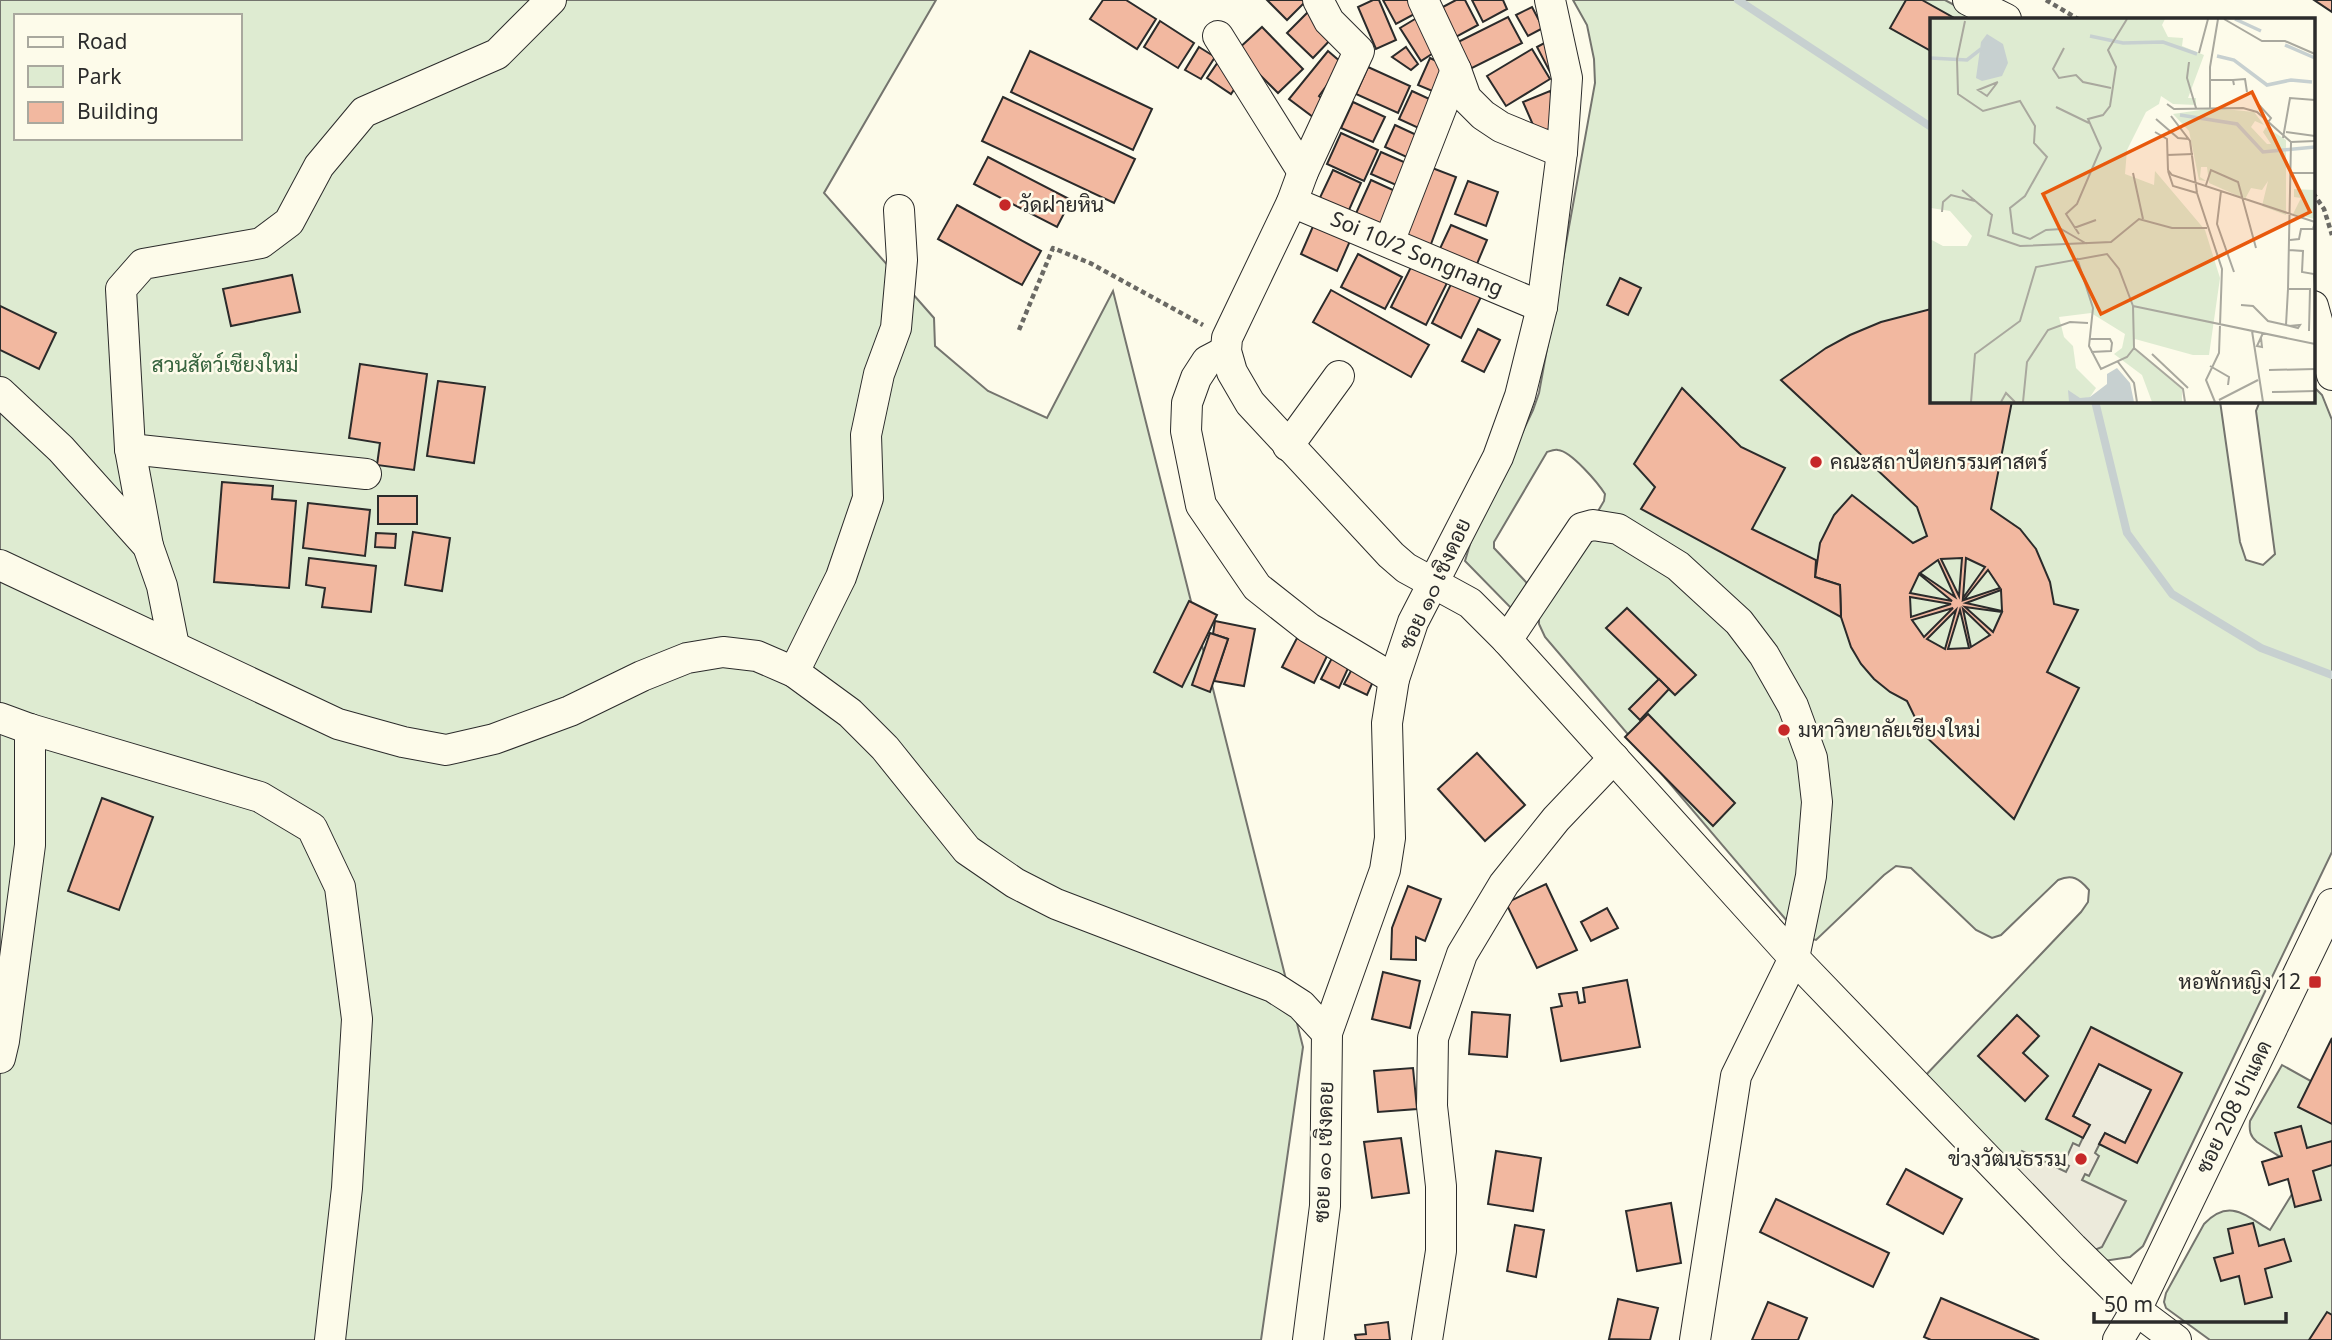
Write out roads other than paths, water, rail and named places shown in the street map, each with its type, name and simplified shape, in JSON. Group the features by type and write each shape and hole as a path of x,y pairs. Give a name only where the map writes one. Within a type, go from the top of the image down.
{"street":[{"path":"174,646 162,586 148,546 130,449 121,289 143,264 261,243 289,222 319,166 364,111 497,54 551,0"},
{"path":"1318,0 1329,21 1359,51 1227,344 1207,361 1196,378 1187,403 1186,430 1201,505 1257,587 1309,628 1394,679"},
{"path":"1423,0 1466,98 1483,115 1501,127 1562,152"},
{"name":"ซอย ๑๐ เชิงดอย","path":"1308,1340 1325,1206 1327,1033 1385,870 1390,838 1387,723 1394,679 1413,622 1498,457 1520,396 1542,307 1562,152 1567,78 1550,0"},
{"path":"1968,0 2004,18"},
{"path":"1218,36 1303,172"},
{"path":"1389,242 1456,70"},
{"name":"Soi 10/2 Songnang","path":"1292,202 1542,307"},
{"path":"794,673 841,577 868,498 866,435 879,374 896,328 902,260 900,210"},
{"path":"2314,309 2331,362"},
{"path":"1227,344 1232,372 1250,403 1391,555 1406,568 1469,603 1507,640 1794,958 2073,1248 2136,1310 2176,1340"},
{"path":"1288,446 1339,376"},
{"path":"0,392 61,449 148,546"},
{"path":"130,449 366,474"},
{"path":"1507,640 1582,528 1593,526 1618,529 1678,566 1740,622 1764,656 1793,706 1812,758 1817,802 1811,876 1794,958 1736,1076 1695,1340"},
{"path":"0,565 338,724 403,743 446,750 494,739 570,711 642,676 687,658 723,652 757,656 794,673 850,713 885,748 967,850 1014,883 1056,904 1273,987 1301,1005 1327,1033"},
{"path":"0,718 260,797 312,828 340,887 357,1019 347,1188 330,1340"},
{"path":"0,1058 5,1041 30,845 30,729"},
{"path":"1427,1340 1441,1251 1441,1186 1432,1105 1433,1038 1462,954 1504,884 1556,819 1614,758"},
{"name":"ซอย 208 ปาแดด","path":"2118,1340 2136,1310 2331,908"}],"waterway":[{"path":"1738,0 1930,126"},
{"path":"2095,402 2127,533 2172,594 2261,648 2332,675"}],"place":[{"name":"วัดฝายหิน","path":"1005,205"},
{"name":"คณะสถาปัตยกรรมศาสตร์","path":"1816,462"},
{"name":"มหาวิทยาลัยเชียงใหม่","path":"1784,730"},
{"name":"หอพักหญิง 12","path":"2315,982"},
{"name":"ข่วงวัฒนธรรม","path":"2081,1159"}],"park label":[{"name":"สวนสัตว์เชียงใหม่","path":"225,365"}]}
